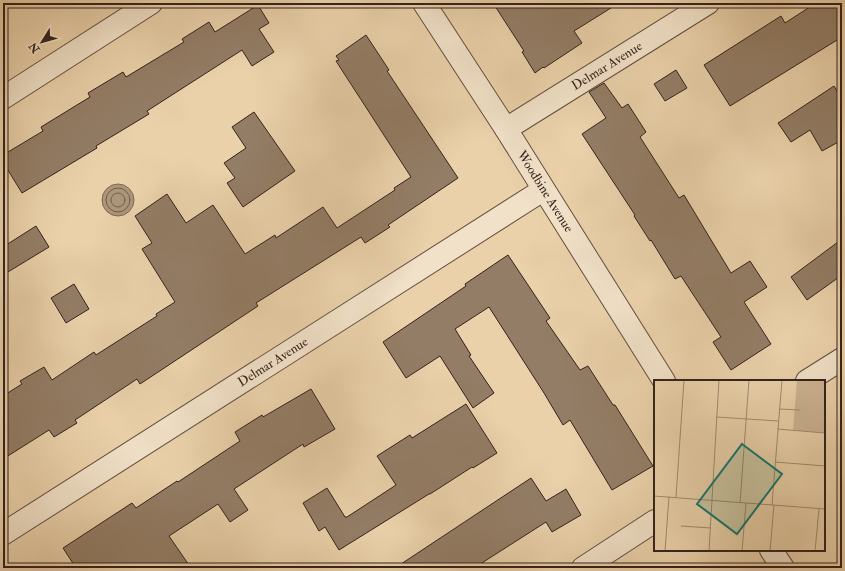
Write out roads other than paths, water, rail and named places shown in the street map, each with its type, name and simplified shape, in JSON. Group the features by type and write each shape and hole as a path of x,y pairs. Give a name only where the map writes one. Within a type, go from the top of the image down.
{"street":[{"path":"3,98 152,3"},
{"name":"Woodbine Avenue","path":"424,3 506,129 663,380"},
{"name":"Delmar Avenue","path":"506,129 708,3"},
{"name":"Delmar Avenue","path":"3,534 543,190"},
{"path":"809,380 842,359"},
{"path":"583,568 654,522"},
{"path":"772,551 782,568"}],"water":[{"path":"115,184 121,184 130,188 134,200 130,212 121,216 115,216 106,212 102,203 102,197 106,188"}]}
